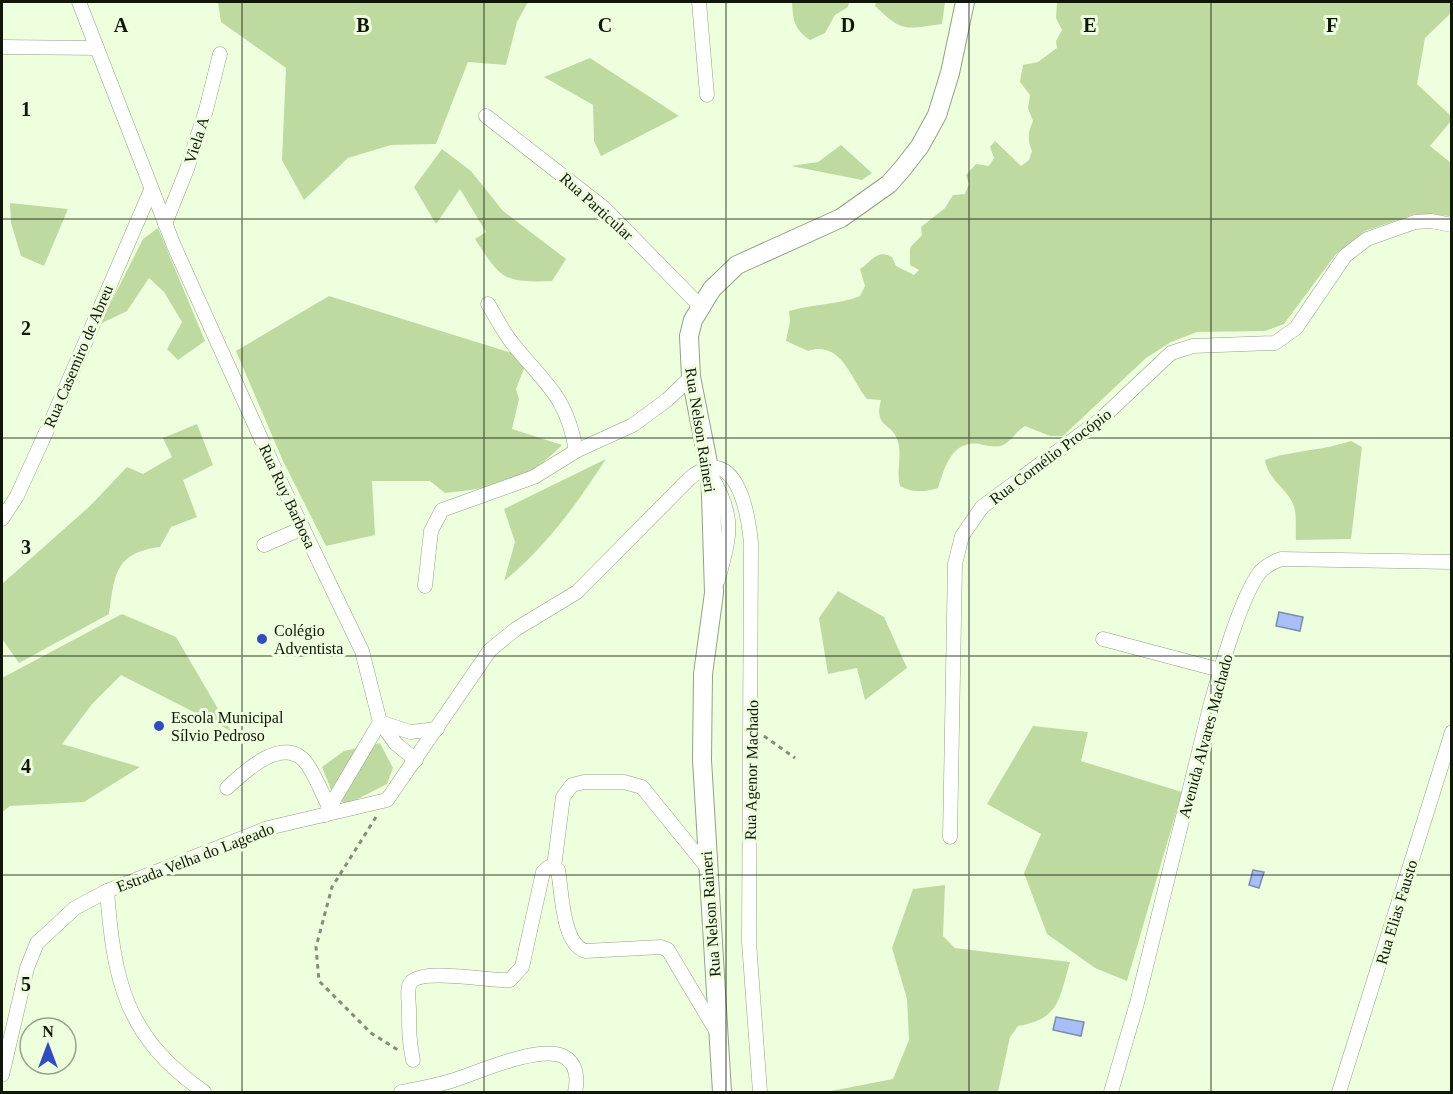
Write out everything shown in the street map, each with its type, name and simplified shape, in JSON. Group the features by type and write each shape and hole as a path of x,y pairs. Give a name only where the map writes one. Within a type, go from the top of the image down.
{"main road":[{"name":"Rua Nelson Raineri","path":"722,1092 706,866 702,760 703,674 714,593 709,470 691,377 689,336 700,306 712,289 737,265 841,218 889,184 920,146 937,115 965,2"}],"street":[{"path":"699,2 707,95"},
{"name":"Rua Ruy Barbosa","path":"83,5 97,48 165,224 303,528 362,651 380,722"},
{"path":"2,47 97,48"},
{"name":"Viela A","path":"165,224 194,150 220,54"},
{"name":"Rua Particular","path":"486,116 604,208 700,306"},
{"name":"Rua Casemiro de Abreu","path":"2,519 16,496 53,417 151,190"},
{"name":"Rua Cornélio Procópio","path":"950,837 955,564 958,546 976,514 1083,434 1175,350 1210,344 1243,346 1275,343 1296,328 1345,256 1367,239 1415,222 1431,221 1452,225"},
{"path":"488,304 512,344 559,398 572,427 576,451"},
{"path":"424,586 431,531 442,510 534,477 576,451 633,425 667,400 691,377"},
{"name":"Rua Agenor Machado","path":"709,470 718,468 740,488 748,516 752,609 749,942 760,1092"},
{"path":"387,800 490,650 516,629 577,592 690,478 709,470"},
{"path":"264,545 303,528"},
{"name":"Avenida Alvares Machado","path":"1111,1092 1137,1003 1220,670 1254,581 1270,564 1293,558 1452,562"},
{"path":"1103,639 1220,670"},
{"path":"380,722 410,732 437,729"},
{"path":"380,722 401,749 416,760"},
{"path":"327,811 380,722"},
{"name":"Rua Elias Fausto","path":"1339,1092 1452,732"},
{"path":"228,788 257,763 282,752 296,755 307,763 327,811"},
{"path":"554,867 563,797 572,785 584,782 624,782 642,787 706,866"},
{"name":"Estrada Velha do Lageado","path":"2,1075 27,968 37,943 75,908 107,891 258,831 327,811 387,800"},
{"path":"413,1060 409,1042 409,985 416,977 429,974 493,981 510,980 522,967 543,872 549,867 554,867"},
{"path":"554,867 558,870 570,939 577,948 585,951 661,947 668,950 718,1035"},
{"path":"107,891 117,964 134,1019 166,1063 204,1092"},
{"path":"401,1092 448,1082 533,1055 549,1053 564,1057 574,1067 577,1080 575,1092"}],"path":[{"path":"750,726 795,759"},
{"path":"387,800 332,887 316,947 319,981 371,1033 413,1060"}],"green space":[{"path":"218,2 528,2 517,22 506,65 468,62 436,144 391,145 348,158 304,200 282,160 286,68 221,22"},
{"path":"792,2 849,2 848,7 835,15 825,33 810,40 795,24"},
{"path":"876,2 945,2 942,24 912,28 899,25 875,6"},
{"path":"1057,2 1451,2 1451,13 1425,38 1417,84 1451,116 1451,121 1430,146 1451,163 1451,216 1415,214 1365,231 1336,254 1284,324 1265,331 1197,332 1171,342 1146,358 1063,436 1050,436 1025,426 1000,446 970,444 962,446 947,464 938,488 923,491 909,490 900,486 898,442 896,436 882,421 879,409 881,400 867,399 844,364 829,351 820,349 808,351 786,341 790,321 789,311 860,296 865,286 860,269 878,255 892,257 896,266 914,275 919,270 910,265 910,249 922,235 921,227 945,208 953,195 965,194 969,184 966,175 976,164 989,166 994,158 990,147 995,141 1021,166 1029,160 1032,151 1029,136 1033,121 1028,108 1030,95 1020,82 1023,65 1038,62 1057,48 1056,41 1062,30 1056,18"},
{"path":"590,58 679,116 601,156 594,141 593,105 544,77"},
{"path":"841,145 872,173 862,180 791,166 818,162"},
{"path":"442,149 471,171 503,211 566,259 552,281 513,279 505,276 491,263 475,239 486,232 460,189 436,224 414,187"},
{"path":"10,203 68,209 44,266 21,256 11,223"},
{"path":"158,228 205,341 178,360 167,349 182,322 164,292 149,278 127,311 100,324 143,239"},
{"path":"329,296 515,354 525,366 516,389 519,399 512,429 562,445 523,475 479,488 445,493 430,481 372,481 375,535 326,546 283,461 236,351"},
{"path":"197,424 213,465 183,480 197,517 171,527 160,547 145,550 125,561 116,577 109,614 19,663 2,639 2,584 90,506 127,467 143,474 172,457 163,438"},
{"path":"1351,441 1362,447 1351,539 1296,540 1294,507 1270,474 1265,460"},
{"path":"606,459 560,524 534,554 504,581 515,542 504,509"},
{"path":"838,591 884,617 907,668 865,700 857,668 828,674 819,618"},
{"path":"122,614 176,637 231,731 121,675 92,704 62,744 140,767 84,802 10,806 2,812 2,678"},
{"path":"1033,726 1088,732 1081,761 1182,792 1127,981 1095,968 1047,934 1024,873 1041,834 987,804"},
{"path":"380,743 393,768 387,784 346,805 332,792 322,767 344,751"},
{"path":"945,885 943,936 955,948 1070,962 1056,1005 1042,1018 1018,1026 1010,1037 998,1092 826,1092 893,1079 909,1040 907,999 892,948 913,889"}],"water":[{"path":"1279,612 1303,617 1300,631 1276,626"},
{"path":"1253,870 1264,872 1259,888 1249,885"},
{"path":"1056,1017 1084,1022 1081,1036 1053,1030"}],"place":[{"name":"Colégio Adventista","path":"262,639"},
{"name":"Escola Municipal Sílvio Pedroso","path":"159,726"}]}
